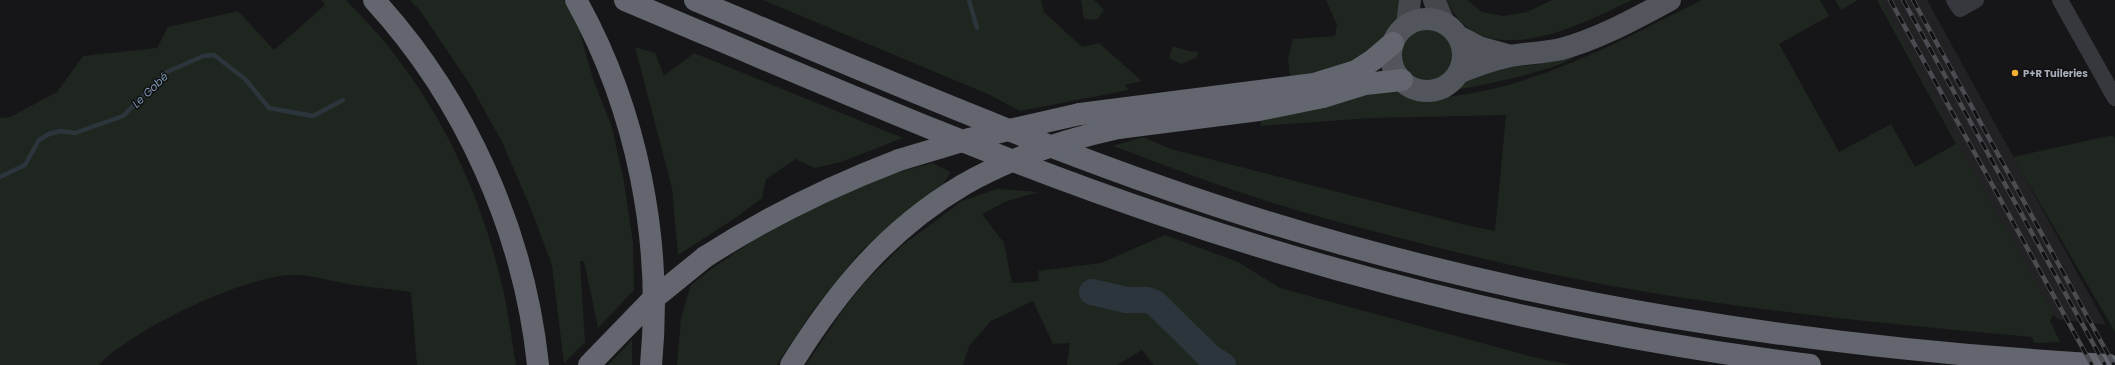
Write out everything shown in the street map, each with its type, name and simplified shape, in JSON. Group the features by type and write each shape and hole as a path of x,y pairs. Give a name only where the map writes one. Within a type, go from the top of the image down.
{"highway":[{"path":"374,0 430,70 470,138 486,172 510,237 523,282 538,365"},
{"path":"576,0 599,45 614,81 626,118 643,192 653,270 654,311 652,365"},
{"path":"625,0 1019,163 1163,215 1238,240 1388,283 1540,320 1692,348 1810,365"},
{"path":"695,0 890,82 1099,164 1245,215 1394,258 1544,294 1620,309 1774,334 1925,352 2109,365"},
{"path":"589,365 652,300 705,257 754,227 811,196 899,160 983,136 1080,114 1314,84 1356,71 1373,60 1393,43"},
{"path":"791,365 825,312 861,268 906,224 963,185 1003,164 1042,148 1118,128 1260,110 1306,101 1365,84 1402,80"}],"main road":[{"path":"1512,56 1479,47 1451,30 1426,19 1407,25 1399,32 1393,43 1392,60 1397,74 1402,80 1418,90 1434,90 1450,82 1458,73 1478,64 1512,56 1545,52 1577,44 1638,17 1670,0"},
{"path":"1451,30 1462,52 1458,73"}],"street":[{"path":"1407,25 1410,0"},
{"path":"1434,0 1451,30"},
{"path":"1954,0 1960,9 1976,0"},
{"path":"2060,0 2115,98"}],"shaded area":[{"path":"321,0 346,0 373,29 392,51 416,84 448,137 473,193 493,251 506,302 516,365 417,365 411,292 354,285 322,278 291,275 270,278 245,285 189,307 136,336 99,365 0,365 0,118 10,117 57,92 83,56 157,48 168,27 238,11 274,50 325,5"},
{"path":"410,0 564,0 577,22 593,79 612,127 624,182 633,242 634,290 598,328 584,261 580,261 585,342 564,363 552,265 531,209 502,142 471,86 419,9"},
{"path":"763,0 1041,0 1044,12 1082,47 1099,43 1142,81 1125,85 1129,90 1020,111 990,95"},
{"path":"1081,0 1094,0 1104,10 1097,20 1084,19"},
{"path":"1326,0 1405,0 1399,21 1384,42 1358,63 1290,78 1288,58 1293,39 1335,36 1337,25"},
{"path":"1446,0 1467,0 1482,12 1503,16 1527,12 1552,0 1632,0 1585,22 1559,31 1532,38 1506,40 1483,36 1462,23"},
{"path":"1702,0 1820,0 1829,16 1779,44 1839,152 1891,124 1915,167 1956,144 1877,0 1881,0 1958,144 2054,314 2050,321 2060,342 2034,343 2032,337 1746,307 1632,290 1576,279 1442,249 1284,207 1113,146 1143,137 1171,149 1466,225 1495,231 1506,115 1371,118 1261,126 1260,116 1397,88 1416,96 1429,98 1465,94 1501,87 1570,63"},
{"path":"1835,0 1858,0 1841,10"},
{"path":"1877,0 1927,0 2106,325 2058,319 2035,300 1959,149"},
{"path":"1421,27 1433,27 1443,31 1451,39 1455,49 1455,61 1451,71 1443,79 1433,83 1421,83 1411,79 1403,71 1399,61 1399,49 1403,39 1411,31"},
{"path":"1173,46 1188,51 1199,52 1196,58 1181,64 1169,58"},
{"path":"635,47 655,53 664,76 694,53 903,138 841,162 815,168 796,159 766,179 762,198 737,217 678,255 672,188"},
{"path":"1576,55 1570,60 1540,71 1454,90 1454,87 1463,80 1483,72 1505,67 1544,63"},
{"path":"2113,135 2115,139 2115,332 2013,157"},
{"path":"932,163 951,172 942,185 906,212 861,251 813,310 777,365 677,365 681,318 691,285 754,240 797,216 885,176"},
{"path":"997,189 1039,192 1007,201 982,214 1004,243 1012,283 1039,281 1038,271 1101,263 1165,235 1238,262 1280,288 1533,357 1572,365 1154,365 1142,350 1117,365 1067,365 1070,343 1053,344 1033,301 991,321 969,346 963,365 806,365 844,308 867,280 903,245 962,201"},
{"path":"632,340 632,365 608,365"}],"waterway":[{"name":"Le Gobé","path":"969,0 977,28"},
{"name":"Le Gobé","path":"0,177 25,165 39,140 49,134 60,131 75,133 123,116 167,72 203,56 214,55 245,79 269,108 313,116 343,100"},
{"path":"1092,292 1126,300 1147,300 1155,303 1210,357 1223,365"}],"railway":[{"path":"1890,0 2092,365"},
{"path":"1903,0 2105,365"},
{"path":"1913,0 2114,365"}],"place":[{"name":"P+R Tuileries","path":"2015,73"}]}
